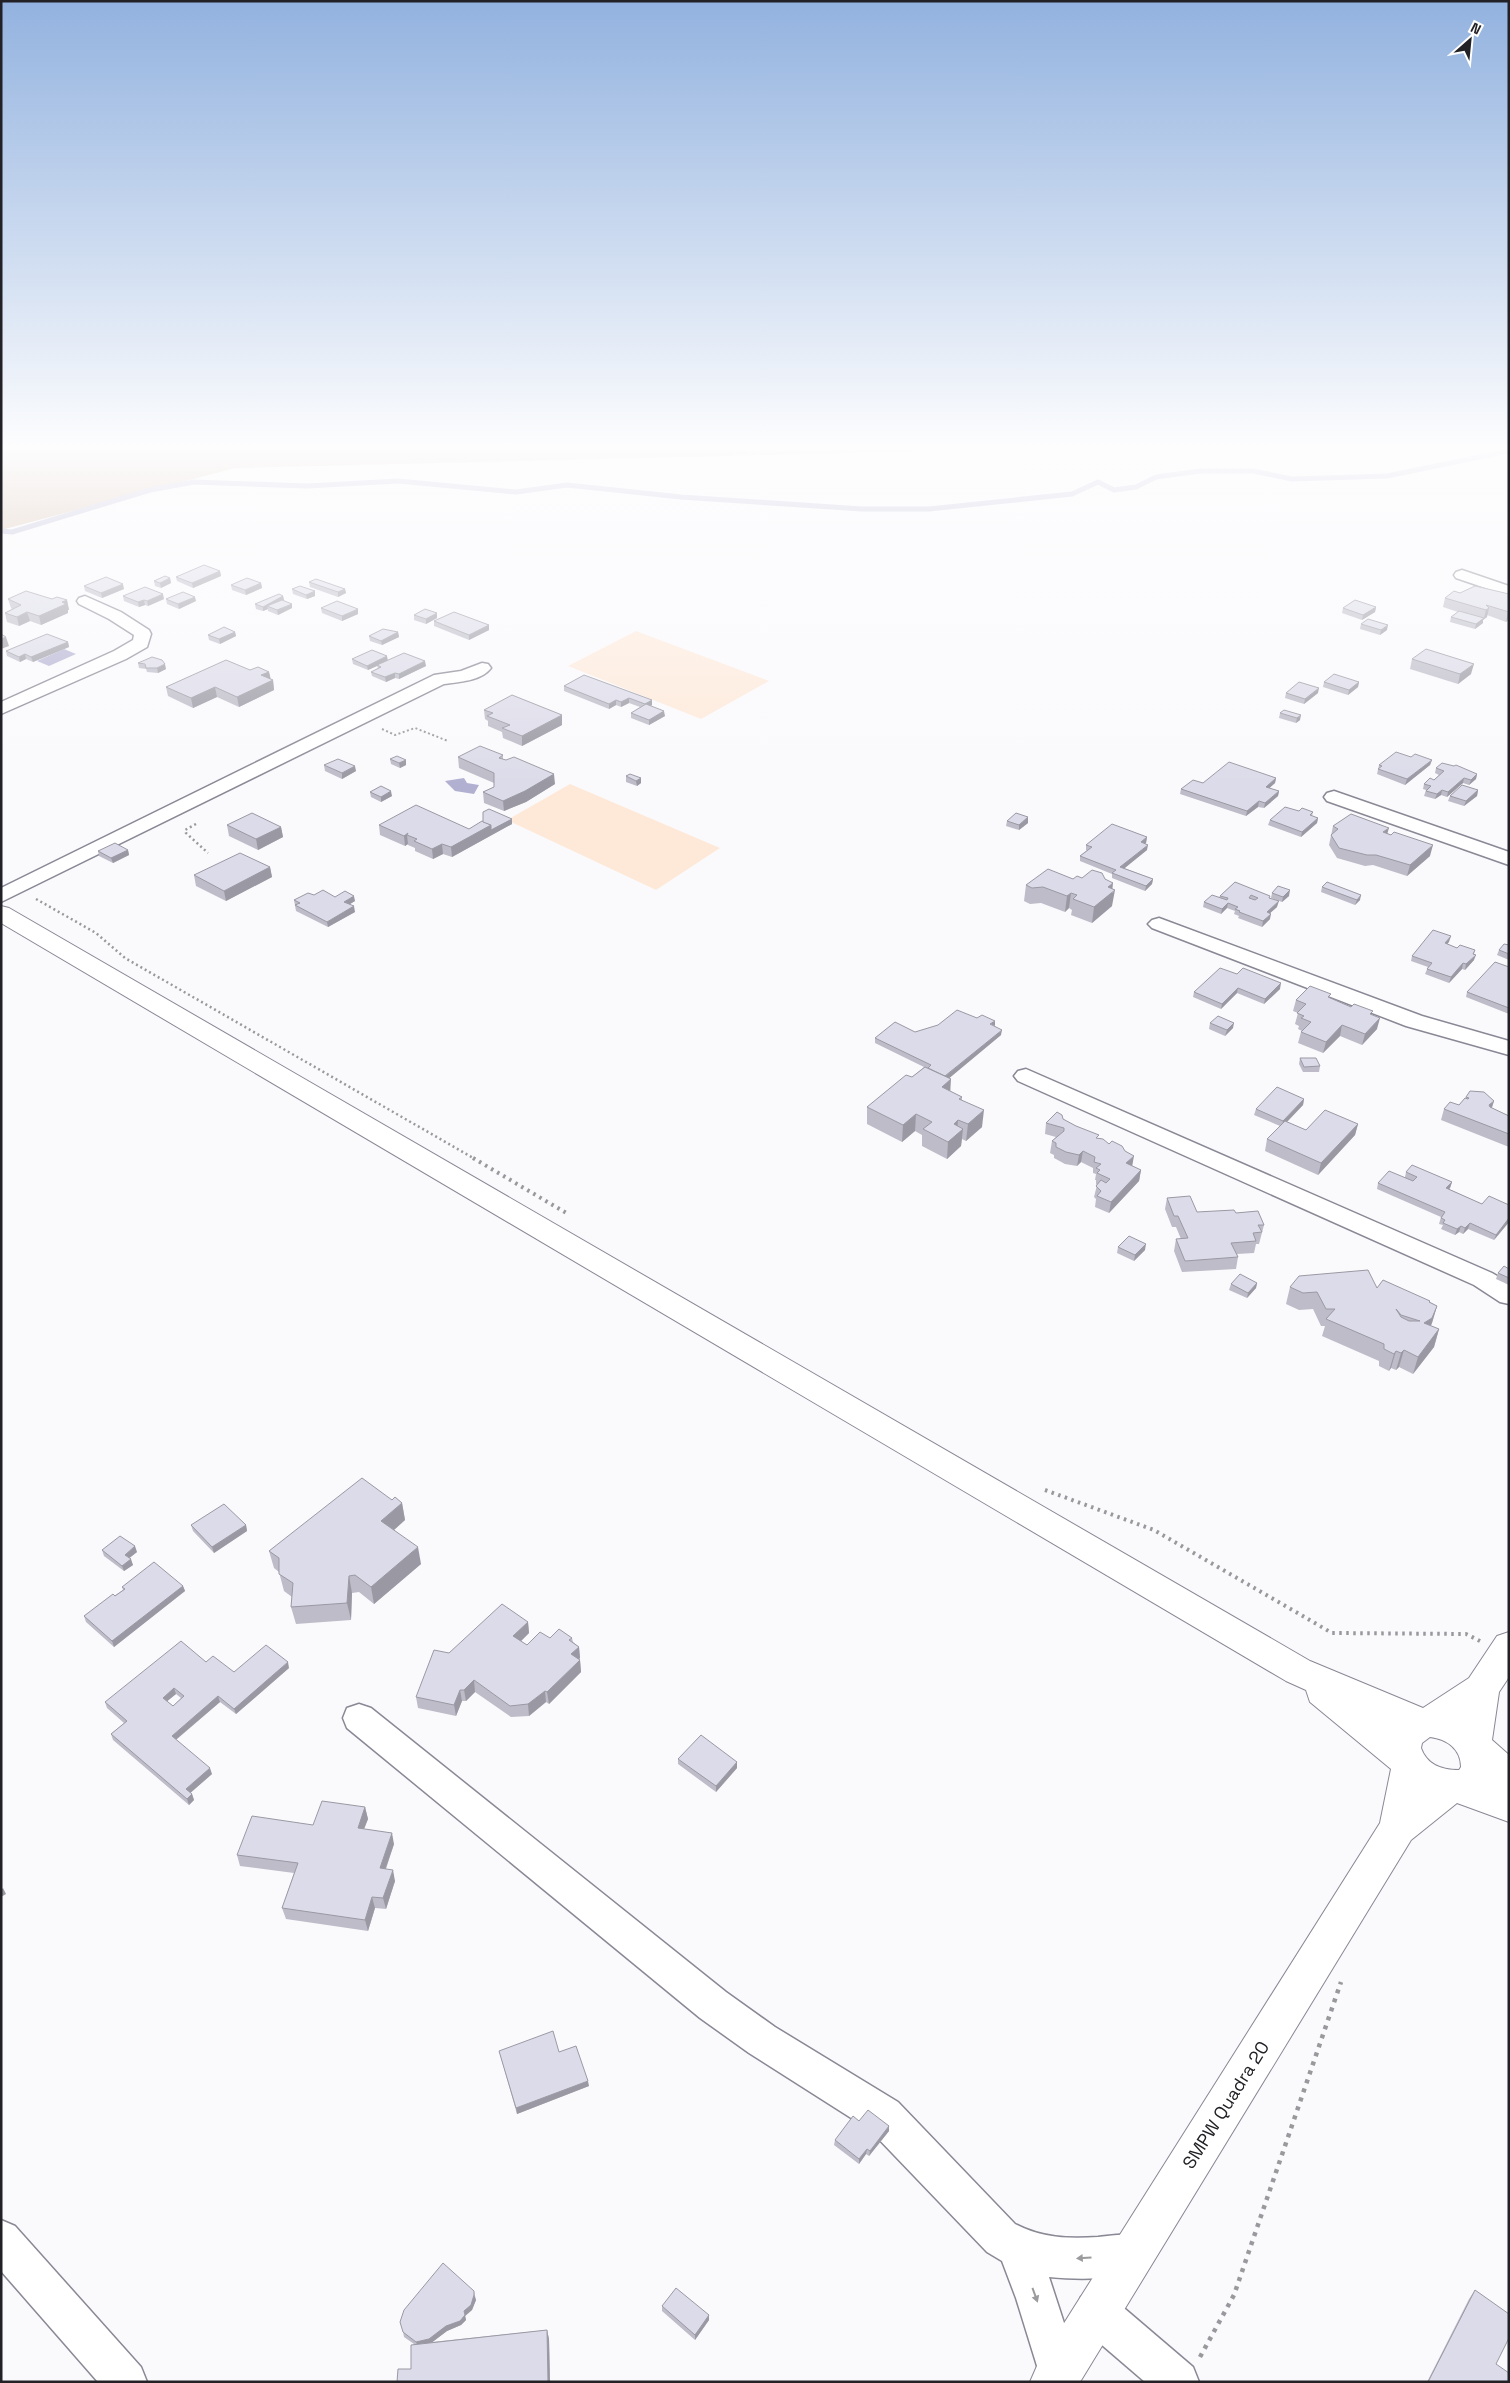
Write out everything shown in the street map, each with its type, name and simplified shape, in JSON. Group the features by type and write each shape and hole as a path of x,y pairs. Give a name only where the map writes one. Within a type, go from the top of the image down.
{"street":[{"path":"1462,575 1509,591"},
{"path":"1,709 135,648 141,643 143,634 136,628 85,600"},
{"path":"9,892 440,679 466,676 482,668"},
{"path":"1334,797 1509,859"},
{"path":"1,913 1298,1671 1426,1723 1450,1726 1467,1736 1476,1747 1509,1777"},
{"path":"1159,924 1414,1021 1509,1048"},
{"path":"1026,1076 1483,1279 1509,1295"},
{"path":"1453,1787 1467,1784 1478,1774 1480,1767 1476,1747 1482,1689 1506,1650"},
{"path":"1298,1671 1408,1762 1428,1782 1453,1787 1509,1805"},
{"path":"1408,1762 1403,1740 1413,1727 1426,1723 1482,1689"},
{"path":"359,1718 713,2005 762,2040 884,2116 1001,2238 1018,2249 1037,2256 1065,2259 1133,2254"},
{"name":"SMPW Quadra 20","path":"1398,1828 1408,1762"},
{"name":"SMPW Quadra 20","path":"1056,2377 1398,1828 1453,1787"},
{"path":"1,2240 126,2382"},
{"path":"1018,2249 1037,2298 1056,2377"},
{"path":"1096,2312 1187,2373"}],"path":[{"path":"362,718 395,735 415,728 448,741"},
{"path":"196,824 185,830 186,833 208,853"},
{"path":"9,892 96,933 125,958 395,1112 576,1219"},
{"path":"1036,1486 1154,1530 1332,1632 1466,1634 1506,1650"},
{"path":"1187,2373 1234,2295 1344,1975"}],"shaded area":[{"path":"636,631 769,681 701,719 568,666"},
{"path":"570,784 720,848 656,890 507,820"}],"water":[{"path":"64,649 76,654 49,666 37,661"},
{"path":"464,778 467,783 479,785 474,794 455,791 445,781"}],"building":[{"path":"204,565 220,571 192,583 176,577"},
{"path":"165,576 170,578 160,583 154,581"},
{"path":"106,577 123,584 101,593 84,586"},
{"path":"247,578 261,583 245,590 231,585"},
{"path":"316,579 345,589 338,592 309,582"},
{"path":"300,586 315,591 306,595 292,589"},
{"path":"1475,586 1509,594 1509,612 1486,605 1489,608 1486,610 1445,598 1454,591 1460,593"},
{"path":"145,587 163,594 147,601 138,602 123,596"},
{"path":"26,591 52,599 57,597 67,600 62,602 66,604 39,616 27,612 17,617 5,613 21,605 8,599"},
{"path":"183,592 195,597 178,604 166,599"},
{"path":"279,594 283,596 263,607 255,604"},
{"path":"282,600 292,604 277,610 267,606"},
{"path":"1355,600 1376,607 1363,615 1343,608"},
{"path":"337,601 358,609 342,616 321,608"},
{"path":"425,609 437,613 426,619 414,615"},
{"path":"1459,611 1484,618 1476,624 1451,617"},
{"path":"454,612 489,625 469,635 434,621"},
{"path":"1368,619 1388,625 1381,630 1361,624"},
{"path":"224,627 235,632 219,639 208,635"},
{"path":"383,629 398,632 381,641 369,636"},
{"path":"47,634 68,642 31,657 25,654 19,657 6,651"},
{"path":"1426,649 1474,664 1460,674 1412,659"},
{"path":"372,650 387,656 367,666 352,659"},
{"path":"404,653 425,661 399,674 395,673 385,677 371,672 381,667 377,665"},
{"path":"152,657 162,660 165,664 157,668 146,668 145,664 138,663"},
{"path":"226,660 250,670 258,667 269,672 261,675 273,680 237,697 215,687 191,698 166,687"},
{"path":"1334,674 1359,682 1349,690 1324,682"},
{"path":"584,675 652,700 645,704 629,698 621,702 616,700 609,704 564,686"},
{"path":"1299,682 1319,688 1305,699 1286,693"},
{"path":"512,695 562,715 522,736 502,728 510,725 487,716 493,713 484,710"},
{"path":"646,704 664,711 649,720 631,713"},
{"path":"1284,710 1301,715 1297,718 1280,713"},
{"path":"480,746 503,755 499,758 506,760 514,757 554,774 503,801 483,792 494,787 494,773 458,757"},
{"path":"1396,752 1411,757 1415,754 1432,760 1407,779 1378,769 1382,766 1379,765"},
{"path":"397,756 406,760 399,763 390,759"},
{"path":"338,759 355,766 342,773 324,765"},
{"path":"1229,762 1276,778 1266,787 1279,791 1265,803 1259,801 1247,811 1181,789 1193,780 1203,783"},
{"path":"1442,763 1456,765 1477,774 1471,780 1464,778 1448,792 1442,790 1437,794 1426,791 1431,786 1424,784 1430,778 1434,780 1444,771 1436,768"},
{"path":"630,774 641,778 636,781 626,776"},
{"path":"1462,785 1478,790 1466,801 1450,796"},
{"path":"381,786 391,791 381,797 370,792"},
{"path":"416,805 469,829 482,821 491,825 451,847 442,844 432,849 414,841 417,839 407,835 408,833 404,836 379,825"},
{"path":"1285,807 1299,811 1302,808 1313,812 1310,815 1318,818 1302,832 1270,820"},
{"path":"489,809 512,819 491,830 491,825 483,822 483,812"},
{"path":"252,813 281,827 256,839 227,825"},
{"path":"1016,813 1028,817 1019,825 1007,821"},
{"path":"1351,814 1389,828 1383,832 1391,835 1394,832 1433,845 1410,865 1376,855 1367,855 1339,848 1331,835 1338,829 1333,826"},
{"path":"1112,824 1147,837 1141,842 1148,845 1120,867 1153,879 1146,886 1112,873 1116,870 1080,856 1092,847 1086,845"},
{"path":"115,843 128,850 111,858 98,851"},
{"path":"240,853 270,867 224,891 194,875"},
{"path":"1048,869 1073,879 1077,876 1082,878 1092,870 1102,873 1105,879 1113,883 1108,887 1115,890 1094,907 1073,899 1077,895 1071,893 1067,896 1043,887 1032,888 1026,885"},
{"path":"1235,882 1279,901 1267,912 1271,914 1263,921 1239,912 1235,909 1238,907 1228,903 1222,909 1204,902 1212,895 1227,900 1228,898 1220,896","holes":["1251,895 1258,898 1255,900 1249,898"]},
{"path":"1327,882 1361,895 1357,900 1322,887"},
{"path":"1278,886 1290,890 1283,897 1272,893"},
{"path":"323,890 335,897 345,891 354,896 344,902 354,906 327,922 295,905 300,903 294,900 308,893 314,895"},
{"path":"1433,930 1451,936 1445,943 1457,948 1460,945 1475,950 1473,954 1476,955 1466,964 1463,963 1451,977 1427,969 1432,963 1412,956"},
{"path":"1504,944 1509,945 1509,954 1499,950"},
{"path":"1495,962 1509,967 1509,1008 1467,992"},
{"path":"1220,968 1237,974 1243,968 1281,983 1265,999 1238,988 1222,1004 1194,992"},
{"path":"1310,986 1331,994 1328,997 1351,1007 1354,1004 1373,1011 1370,1014 1380,1018 1365,1034 1342,1025 1326,1042 1301,1032 1311,1022 1301,1018 1304,1016 1297,1013 1306,1004 1296,1000"},
{"path":"957,1010 977,1018 982,1015 995,1021 990,1024 1002,1030 945,1076 928,1068 931,1065 875,1038 895,1022 915,1032 938,1025"},
{"path":"1218,1016 1234,1023 1227,1030 1210,1023"},
{"path":"1300,1058 1316,1058 1320,1066 1304,1067"},
{"path":"925,1067 951,1079 942,1087 962,1097 959,1099 984,1110 968,1124 958,1120 954,1124 963,1129 948,1142 923,1129 932,1122 916,1114 903,1125 867,1107 906,1075 912,1077"},
{"path":"1277,1087 1304,1099 1283,1121 1256,1109"},
{"path":"1470,1091 1484,1092 1494,1101 1489,1105 1490,1107 1509,1116 1509,1134 1444,1109 1450,1102 1459,1105 1465,1098 1468,1099 1466,1097"},
{"path":"1325,1110 1358,1124 1321,1163 1267,1139 1285,1121 1306,1130"},
{"path":"1057,1112 1062,1115 1063,1119 1099,1135 1096,1138 1103,1139 1109,1144 1112,1141 1122,1146 1125,1151 1134,1156 1126,1163 1141,1170 1111,1202 1097,1196 1101,1191 1096,1186 1101,1180 1106,1183 1110,1179 1097,1173 1100,1170 1096,1168 1101,1164 1094,1162 1095,1157 1083,1151 1079,1155 1066,1152 1056,1147 1056,1143 1052,1141 1064,1131 1064,1128 1046,1123"},
{"path":"1412,1165 1452,1182 1446,1188 1482,1204 1489,1196 1509,1205 1509,1218 1496,1235 1470,1223 1465,1228 1461,1226 1457,1229 1443,1223 1445,1220 1441,1218 1445,1212 1378,1183 1389,1171 1413,1181 1417,1177 1406,1172"},
{"path":"1190,1196 1197,1212 1234,1210 1236,1213 1258,1211 1264,1225 1258,1225 1262,1232 1253,1233 1256,1241 1231,1243 1238,1257 1185,1261 1176,1239 1188,1238 1178,1216 1174,1216 1167,1198"},
{"path":"1129,1236 1146,1244 1135,1255 1118,1247"},
{"path":"1504,1266 1509,1269 1509,1278 1498,1273"},
{"path":"1368,1270 1377,1288 1383,1280 1437,1306 1432,1318 1424,1323 1439,1329 1418,1357 1404,1350 1401,1353 1396,1351 1394,1354 1384,1349 1384,1344 1326,1319 1335,1309 1326,1309 1317,1292 1303,1293 1290,1287 1299,1276","holes":["1396,1309 1401,1315 1420,1321 1409,1321 1401,1317"]},
{"path":"1240,1274 1257,1283 1248,1293 1231,1284"},
{"path":"362,1478 392,1500 395,1497 402,1503 381,1521 418,1547 371,1587 355,1575 349,1576 347,1603 291,1607 293,1583 279,1574 279,1558 269,1551"},
{"path":"224,1504 246,1525 212,1547 191,1525"},
{"path":"120,1536 135,1546 125,1555 131,1559 122,1566 102,1550"},
{"path":"154,1562 183,1586 112,1641 84,1616 113,1594 115,1596 125,1589 122,1587"},
{"path":"502,1604 528,1622 513,1636 527,1645 540,1632 550,1638 559,1629 572,1638 569,1640 579,1647 571,1654 580,1660 547,1692 545,1691 528,1704 510,1706 474,1680 464,1690 460,1690 454,1705 416,1697 434,1650 449,1653"},
{"path":"181,1641 206,1662 213,1656 234,1672 266,1645 288,1662 234,1709 218,1696 172,1736 210,1768 186,1789 192,1794 187,1799 111,1734 127,1721 105,1702","holes":["174,1688 184,1696 173,1706 163,1698"]},
{"path":"701,1735 737,1762 716,1786 678,1759"},
{"path":"322,1801 365,1807 358,1828 392,1833 380,1868 393,1870 383,1898 372,1897 365,1920 282,1908 298,1863 237,1855 252,1816 313,1825"},
{"path":"553,2031 559,2052 576,2046 588,2081 516,2108 499,2051"},
{"path":"868,2110 889,2126 870,2151 867,2149 859,2159 835,2140 853,2116 859,2121"},
{"path":"443,2263 474,2291 471,2305 464,2311 465,2315 460,2321 446,2326 429,2339 416,2342 403,2332 400,2322 404,2310"},
{"path":"676,2288 709,2315 695,2335 662,2306"},
{"path":"1475,2290 1509,2314 1509,2338 1496,2364 1509,2373 1509,2382 1428,2382"},
{"path":"547,2330 548,2382 397,2382 398,2369 411,2369 411,2345"}]}
